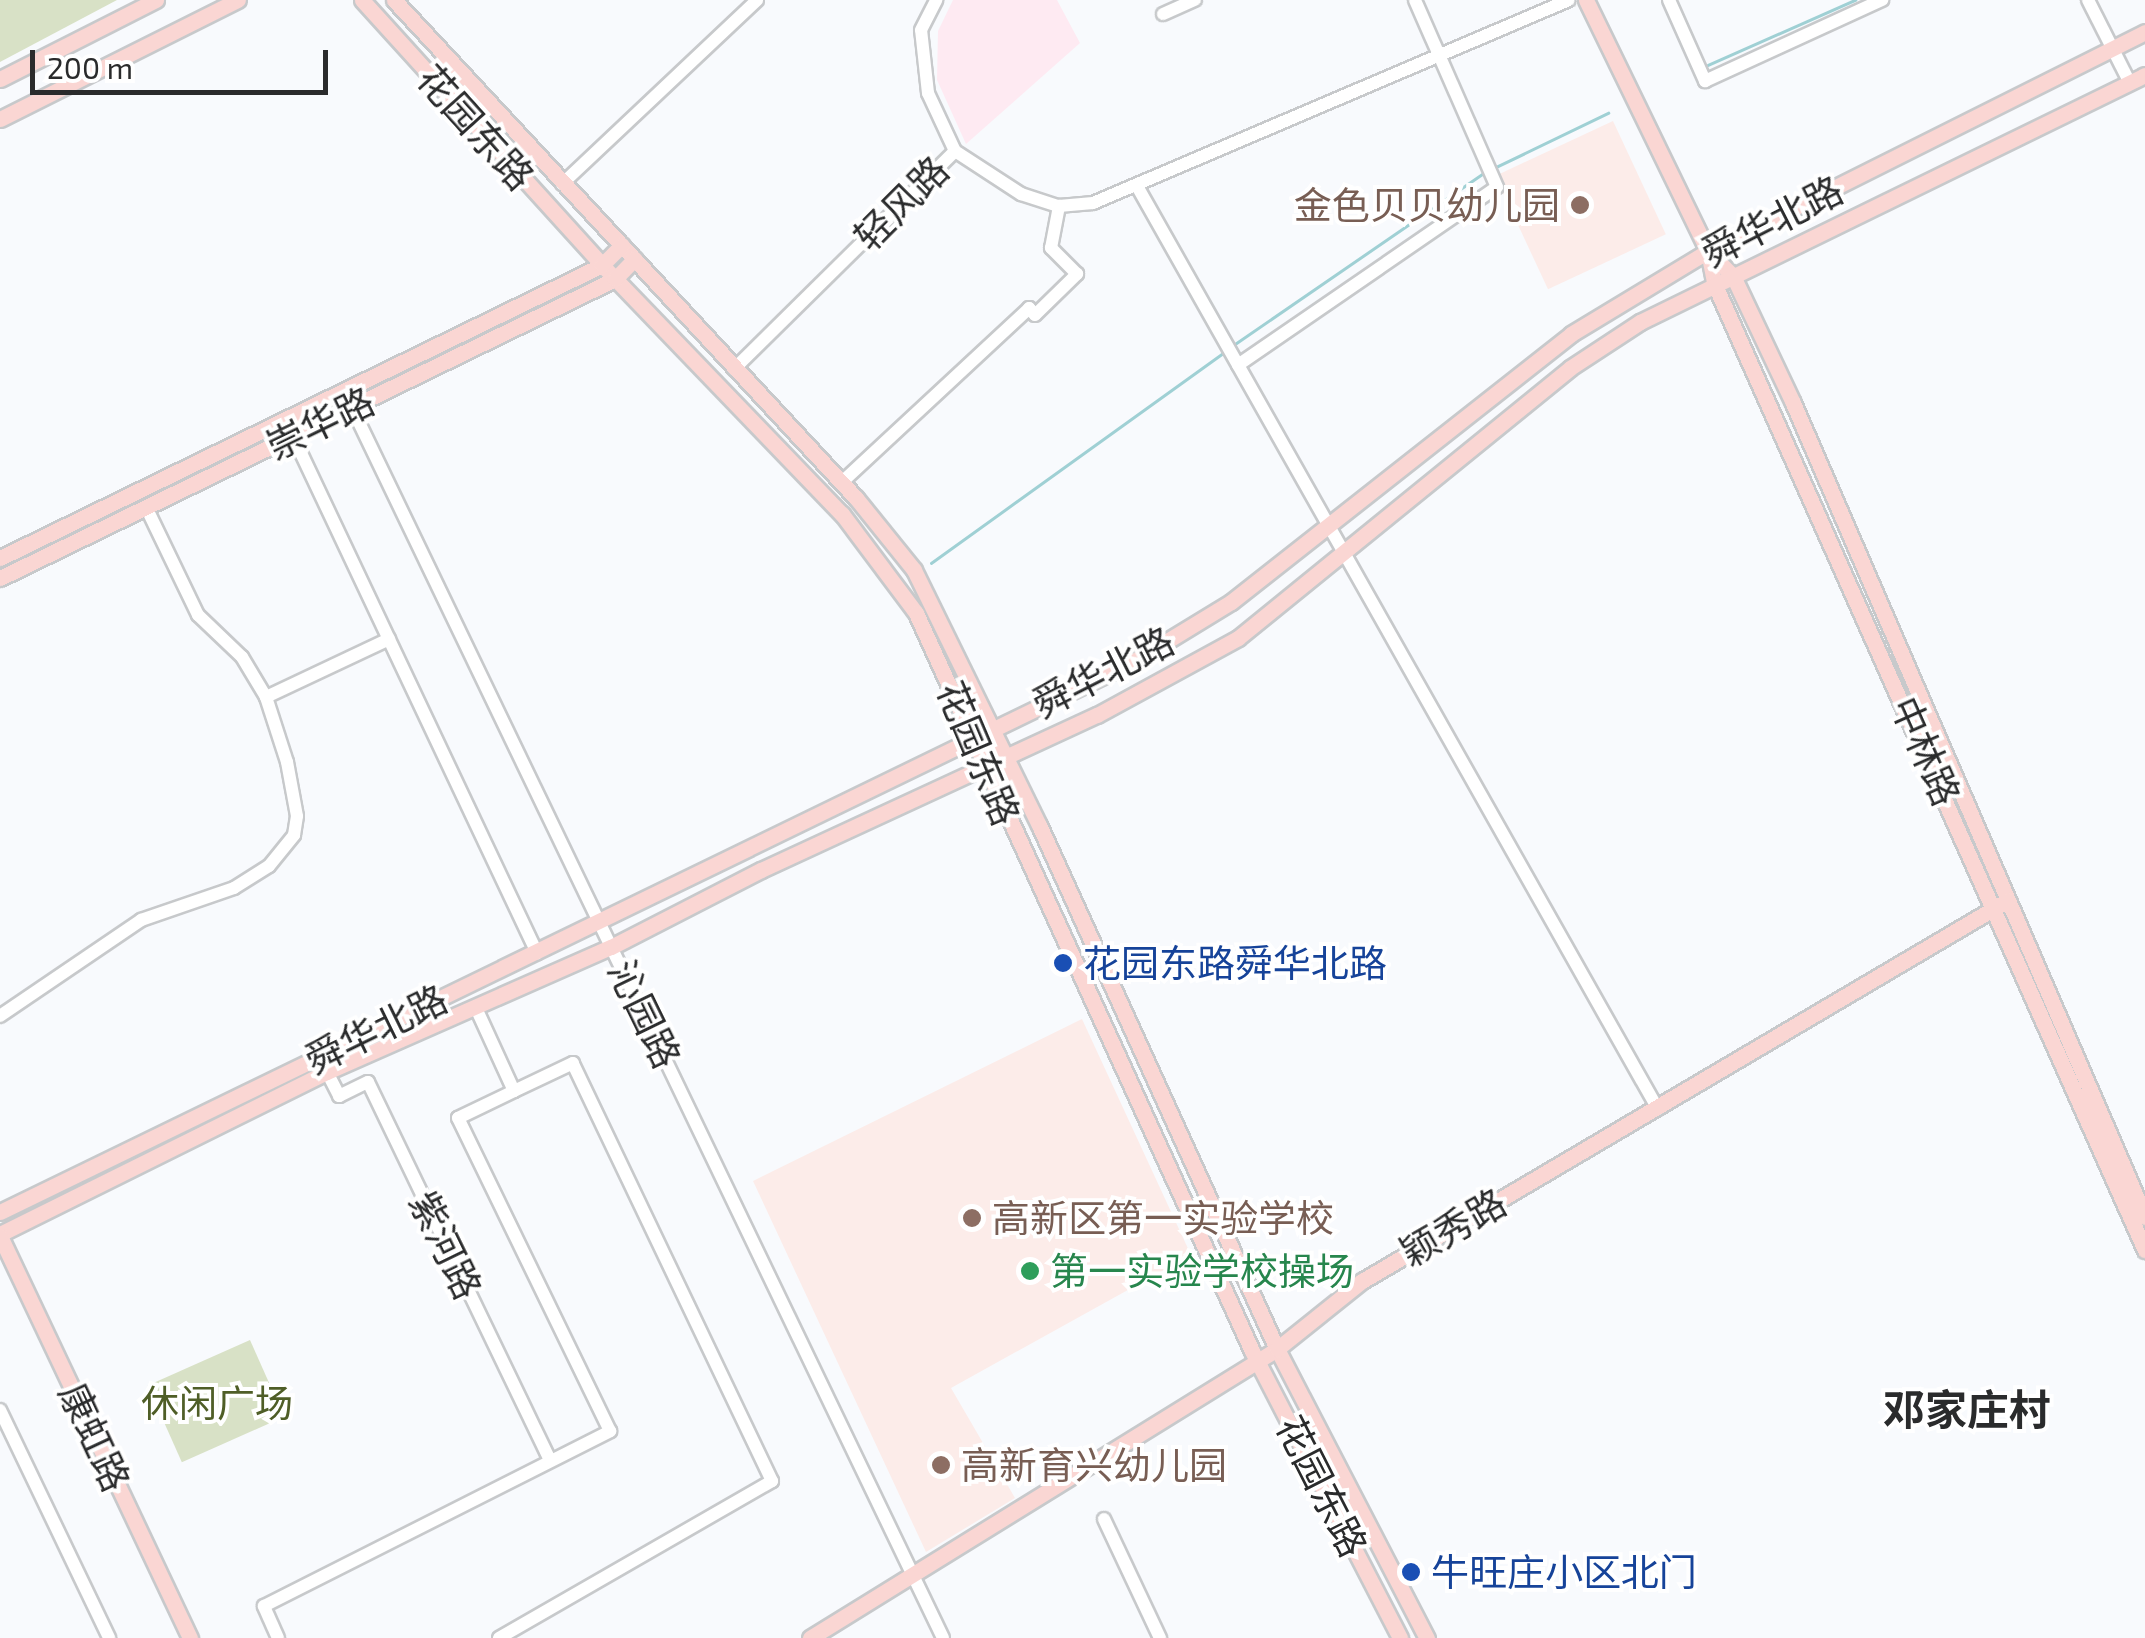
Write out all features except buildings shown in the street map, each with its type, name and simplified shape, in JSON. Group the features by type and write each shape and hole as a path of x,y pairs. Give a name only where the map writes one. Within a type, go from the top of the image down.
{"main road":[{"path":"0,79 156,0"},
{"path":"0,119 238,0"},
{"name":"花园东路","path":"362,0 602,265 842,514 896,580 936,654 984,772 1258,1361 1400,1638"},
{"name":"花园东路","path":"394,0 842,483 938,608 1277,1348 1427,1638"},
{"name":"中林路","path":"1586,0 1708,251 1714,283 2145,1216"},
{"name":"舜华北路","path":"0,1212 601,923 1152,650 1230,602 1330,527 1572,334 1708,251 2145,32"},
{"name":"舜华北路","path":"0,1235 327,1072 611,947 761,870 1008,761 1238,638 1349,552 1570,368 1714,283 2137,79"},
{"name":"崇华路","path":"0,558 602,265 622,246"},
{"name":"中林路","path":"1708,251 1734,276 2145,1250"},
{"name":"崇华路","path":"0,578 615,278 634,259"},
{"name":"颖秀路","path":"810,1638 1258,1361 1362,1281 2002,905"},
{"name":"康虹路","path":"0,1235 190,1638"}],"street":[{"path":"562,184 757,0"},
{"name":"轻风路","path":"734,369 955,151 928,93 921,30 936,0"},
{"path":"1163,14 1195,0"},
{"path":"1232,354 1497,188 1416,0"},
{"path":"955,151 1021,194 1059,206 1093,203 1569,0"},
{"path":"1669,0 1705,81 1882,0"},
{"path":"2088,0 2112,48 2137,79"},
{"path":"1137,186 1330,527 1349,552 1658,1109"},
{"path":"842,483 1028,308 1035,315 1076,274 1051,248 1059,206"},
{"name":"沁园路","path":"344,391 944,1638"},
{"path":"293,436 537,952"},
{"path":"0,1016 140,920 190,906 269,866 294,835 297,816 266,697 242,658 198,615 146,507"},
{"path":"266,697 389,639"},
{"path":"476,1008 514,1090"},
{"path":"278,1638 264,1606 610,1431 458,1118 573,1063 772,1480 498,1638"},
{"name":"紫河路","path":"327,1072 339,1096 368,1082 550,1461"},
{"path":"0,1410 109,1638"},
{"path":"1104,1520 1160,1638"}],"shaded area":[{"path":"953,0 1057,0 1080,43 966,144 937,80 938,31"},
{"name":"金色贝贝幼儿园","path":"1613,121 1666,234 1548,289 1495,176"},
{"name":"高新区第一实验学校","path":"1082,1019 1191,1255 951,1388 1015,1498 926,1552 753,1181"}],"green space":[{"path":"0,0 117,0 0,62"},
{"name":"休闲广场","path":"250,1340 284,1417 182,1462 148,1386"}],"waterway":[{"path":"1708,65 1855,0"},
{"path":"1492,169 1608,113"},
{"path":"1232,346 1485,172"},
{"path":"931,563 1226,351"}],"place":[{"name":"金色贝贝幼儿园","path":"1580,205"},
{"name":"花园东路舜华北路","path":"1063,963"},
{"name":"高新区第一实验学校","path":"972,1218"},
{"name":"第一实验学校操场","path":"1030,1271"},
{"name":"高新育兴幼儿园","path":"941,1465"},
{"name":"牛旺庄小区北门","path":"1411,1572"}],"district":[{"name":"邓家庄村","path":"1967,1408"}]}
